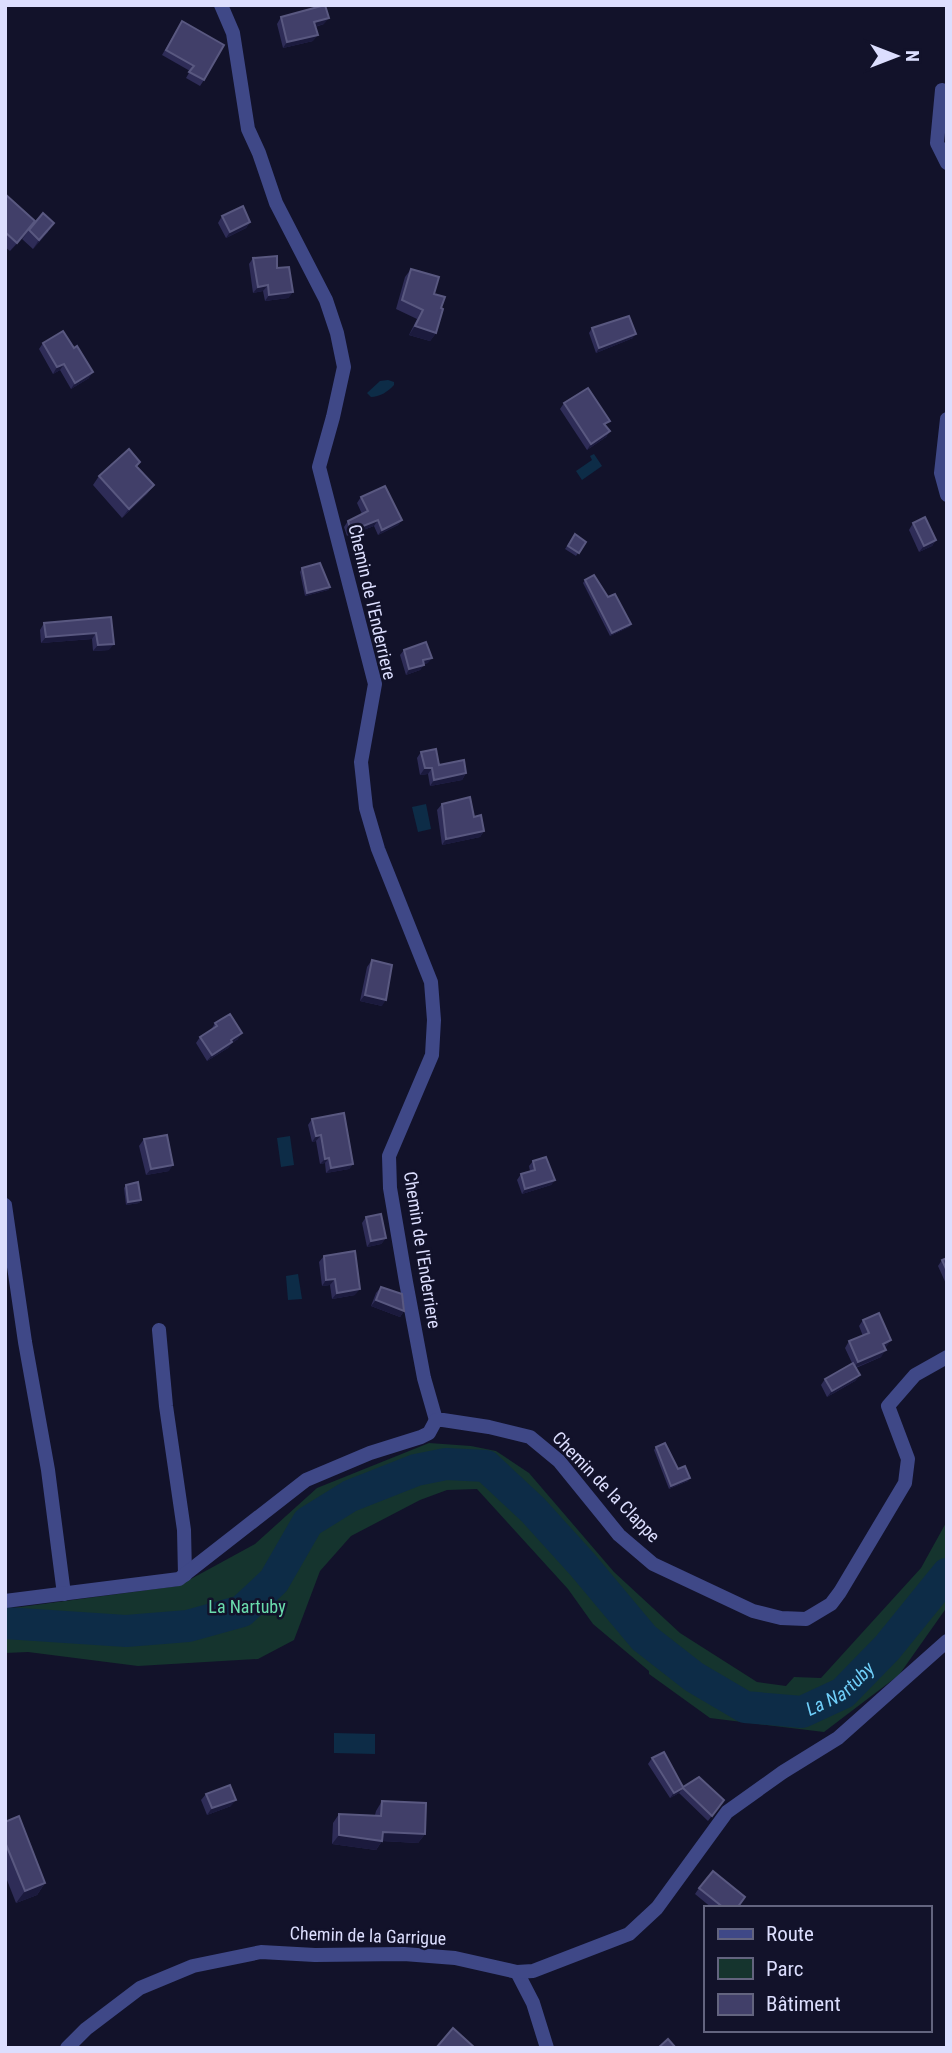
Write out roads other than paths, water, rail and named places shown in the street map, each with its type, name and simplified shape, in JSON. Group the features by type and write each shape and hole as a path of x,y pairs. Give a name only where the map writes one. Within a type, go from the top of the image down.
{"street":[{"name":"Chemin de l'Enderriere","path":"221,5 233,33 248,129 276,203 326,300 337,333 344,368 319,467 375,684 361,762 366,808 378,849 431,982 434,1020 432,1055 389,1156 390,1188 405,1282 424,1378 436,1420"},
{"path":"942,90 937,143 947,163"},
{"path":"947,419 941,472 947,495"},
{"path":"5,1205 57,1530 64,1594"},
{"path":"159,1330 166,1406 184,1530 185,1575"},
{"name":"Chemin de la Clappe","path":"436,1420 489,1427 530,1437 559,1461 619,1535 653,1564 760,1613 781,1618 806,1619 817,1615 831,1604 905,1483 908,1459 888,1406 915,1374 947,1357"},
{"path":"5,1601 178,1579 306,1480 370,1453 421,1437 429,1433 436,1420"},
{"name":"Chemin de la Garrigue","path":"67,2048 86,2029 141,1988 193,1965 261,1952 315,1955 404,1954 455,1958 517,1972 533,1971 629,1934 657,1908 727,1812 783,1772 838,1738 947,1641"},
{"path":"517,1972 533,2003 547,2048"}],"water":[{"path":"380,381 394,382 394,385 386,392 371,397 367,393"},
{"path":"594,454 602,466 582,480 576,471 592,460 590,456"},
{"path":"426,804 431,829 418,832 412,807"},
{"path":"290,1136 294,1165 281,1167 277,1138"},
{"path":"298,1274 302,1299 288,1300 286,1276"},
{"path":"334,1733 375,1734 375,1754 334,1753"}],"waterway":[{"name":"La Nartuby","path":"5,1623 126,1631 188,1626 242,1611 274,1581 308,1522 350,1496 416,1470 446,1464 486,1466 533,1510 644,1638 694,1677 745,1707 802,1712 843,1693 887,1648 947,1574"}]}
